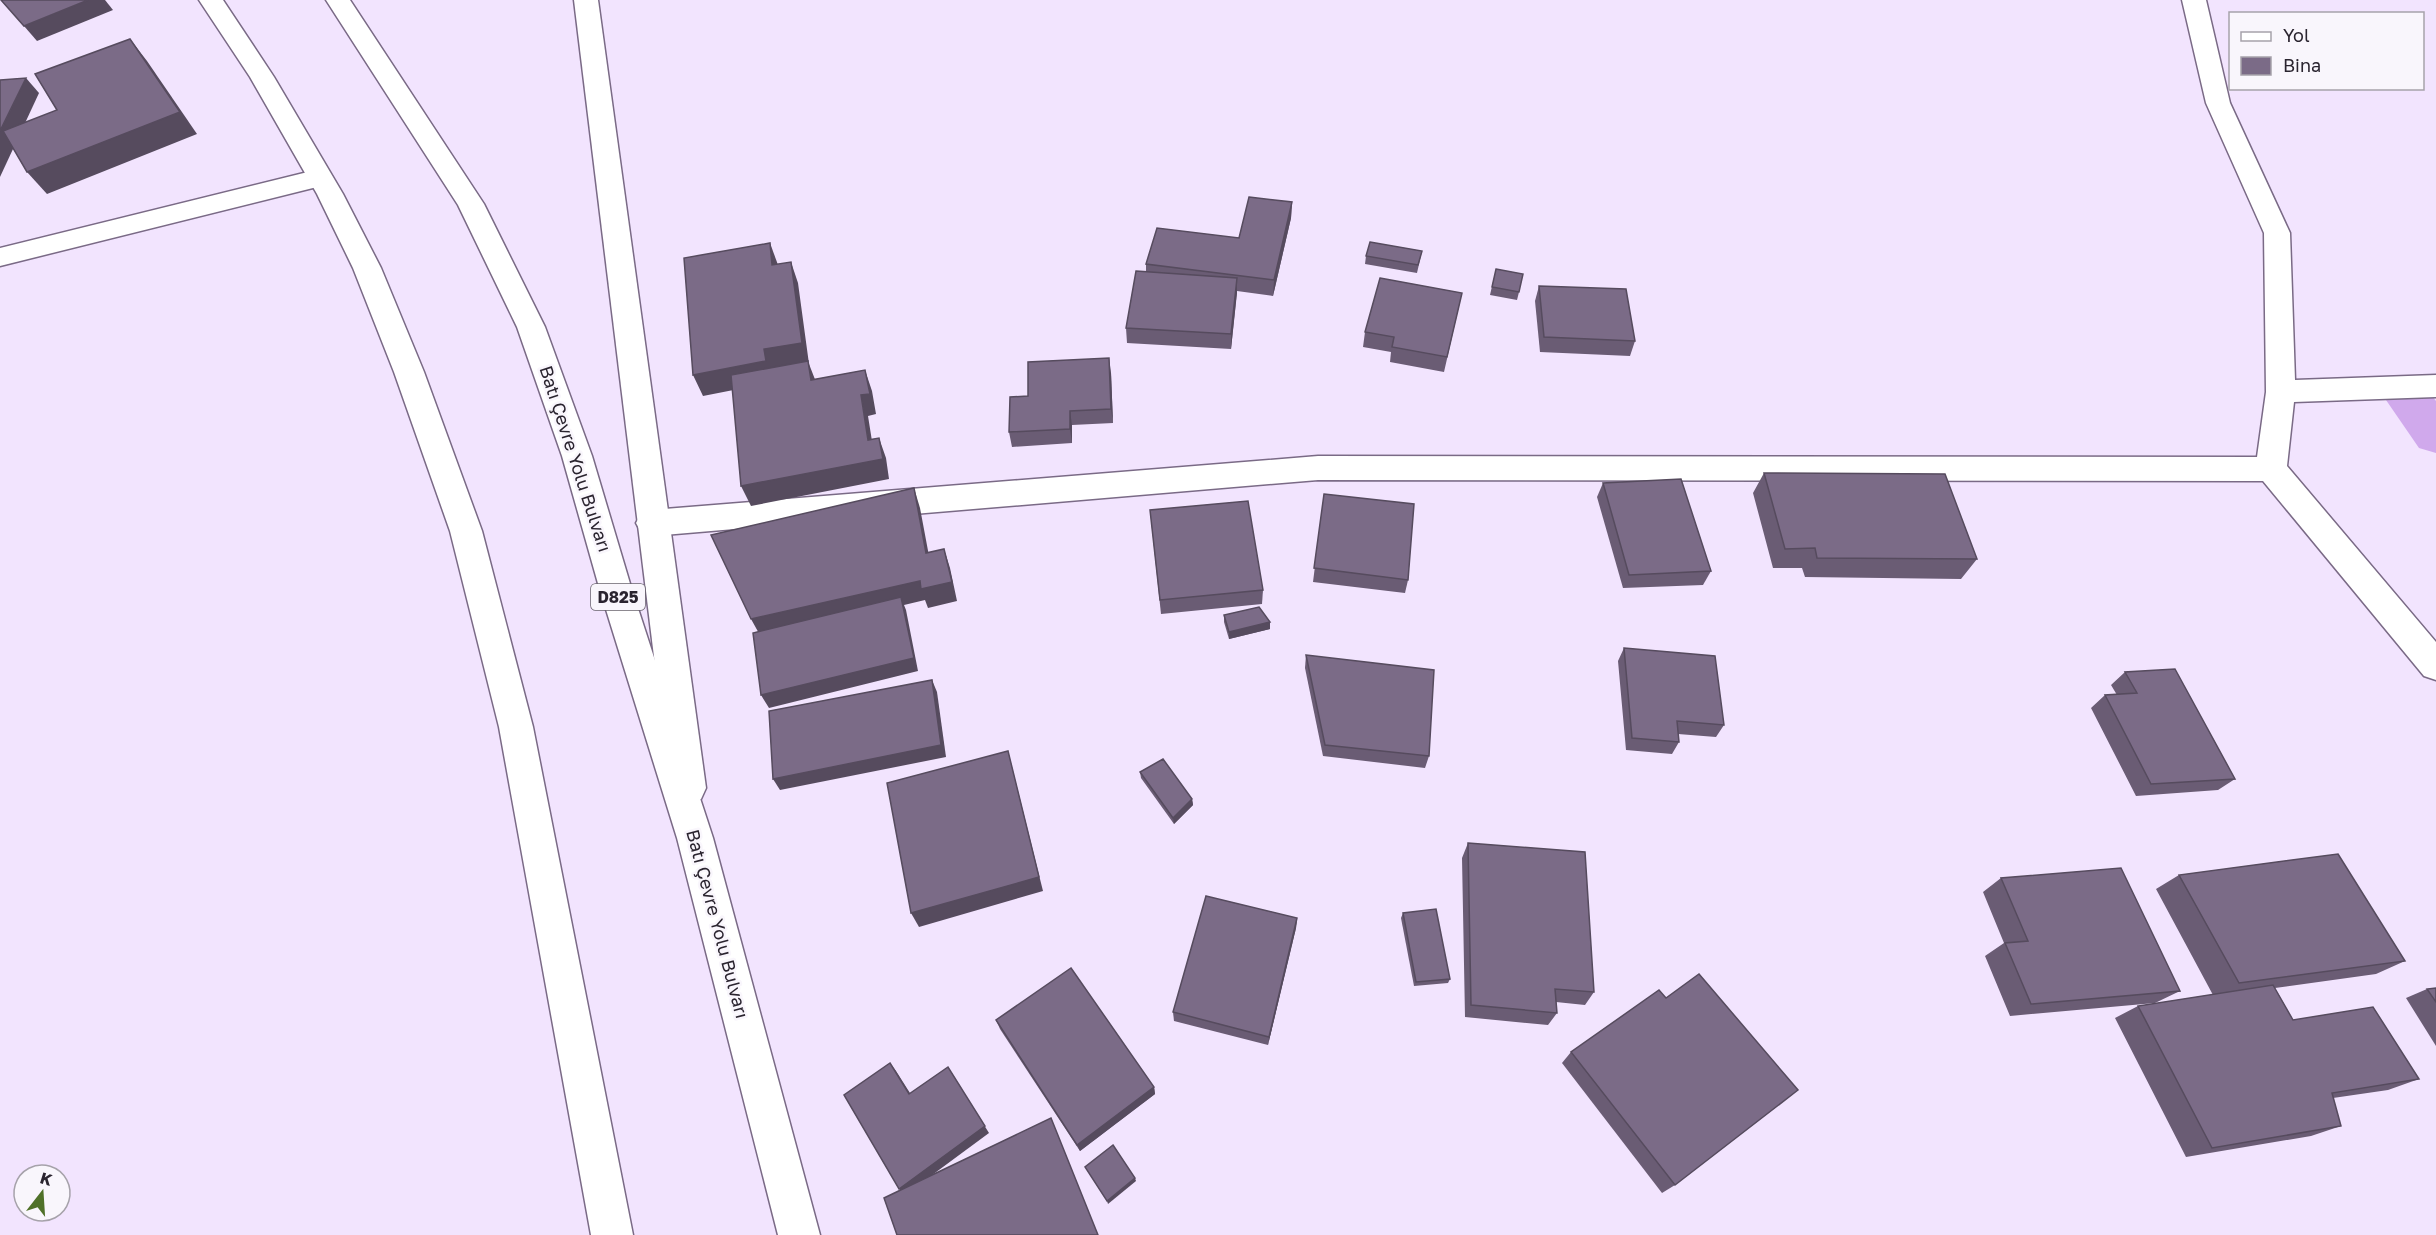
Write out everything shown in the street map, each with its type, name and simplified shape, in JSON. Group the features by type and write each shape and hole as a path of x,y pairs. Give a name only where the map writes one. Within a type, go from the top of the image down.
{"main road":[{"path":"211,0 262,77 320,178 367,268 410,372 466,531 516,728 612,1235"},
{"name":"Batı Çevre Yolu Bulvarı","path":"338,0 471,204 531,327 577,456 615,587 695,838 799,1235"},
{"path":"586,0 652,523 695,838"},
{"path":"2194,0 2218,103 2277,233 2281,392 2271,469 2436,666"},
{"path":"0,257 320,178"},
{"path":"2281,392 2436,386"},
{"path":"652,523 1318,468 2271,469"}],"building":[{"path":"1,0 88,0 24,26"},
{"path":"130,39 180,112 27,172 3,131 57,110 35,74"},
{"path":"26,78 0,131 0,80"},
{"path":"1249,197 1292,202 1274,280 1146,264 1157,228 1239,238"},
{"path":"1370,242 1422,251 1418,265 1366,256"},
{"path":"770,243 772,265 791,262 802,343 764,349 766,361 693,375 684,258"},
{"path":"1496,269 1523,274 1519,292 1492,287"},
{"path":"1136,271 1237,278 1231,334 1126,328"},
{"path":"1380,278 1462,293 1447,357 1392,347 1394,337 1365,332"},
{"path":"1539,286 1626,289 1635,341 1544,337"},
{"path":"1109,358 1111,409 1070,411 1070,429 1009,432 1010,397 1028,396 1028,362"},
{"path":"808,361 811,380 865,370 870,394 861,395 868,440 879,438 883,459 741,486 731,375"},
{"path":"1764,473 1945,474 1977,559 1817,558 1815,548 1785,549"},
{"path":"1681,479 1711,571 1629,575 1603,483"},
{"path":"914,488 926,553 944,549 952,582 921,589 920,581 751,619 711,535"},
{"path":"1324,494 1414,504 1408,580 1314,568"},
{"path":"1248,501 1263,590 1160,600 1150,510"},
{"path":"901,597 914,658 761,695 753,633"},
{"path":"1259,607 1270,622 1229,632 1224,615"},
{"path":"1624,648 1715,656 1724,725 1677,721 1679,742 1632,738"},
{"path":"1306,655 1434,670 1429,756 1325,745"},
{"path":"2175,669 2235,779 2151,784 2105,695 2137,693 2125,672"},
{"path":"932,680 941,745 773,779 769,711"},
{"path":"1008,751 1039,877 911,913 887,783"},
{"path":"1163,759 1192,799 1173,818 1140,772"},
{"path":"1468,843 1585,852 1594,992 1555,989 1557,1013 1471,1005"},
{"path":"2338,854 2405,961 2239,983 2179,875"},
{"path":"2121,868 2180,991 2031,1004 2005,943 2028,941 2001,878"},
{"path":"1206,896 1297,918 1269,1037 1173,1012"},
{"path":"1436,909 1450,979 1416,982 1403,913"},
{"path":"1071,968 1154,1087 1077,1145 996,1020"},
{"path":"1699,974 1798,1090 1675,1185 1571,1052 1659,990 1666,998"},
{"path":"2273,985 2293,1020 2373,1007 2419,1079 2332,1093 2341,1126 2212,1148 2138,1006"},
{"path":"2436,988 2436,1002 2427,989"},
{"path":"890,1063 909,1094 948,1067 985,1126 899,1189 844,1095"},
{"path":"1051,1118 1098,1235 897,1235 884,1198"},
{"path":"1113,1145 1135,1178 1107,1201 1085,1167"}],"waterway":[{"path":"2409,400 2436,435"}]}
